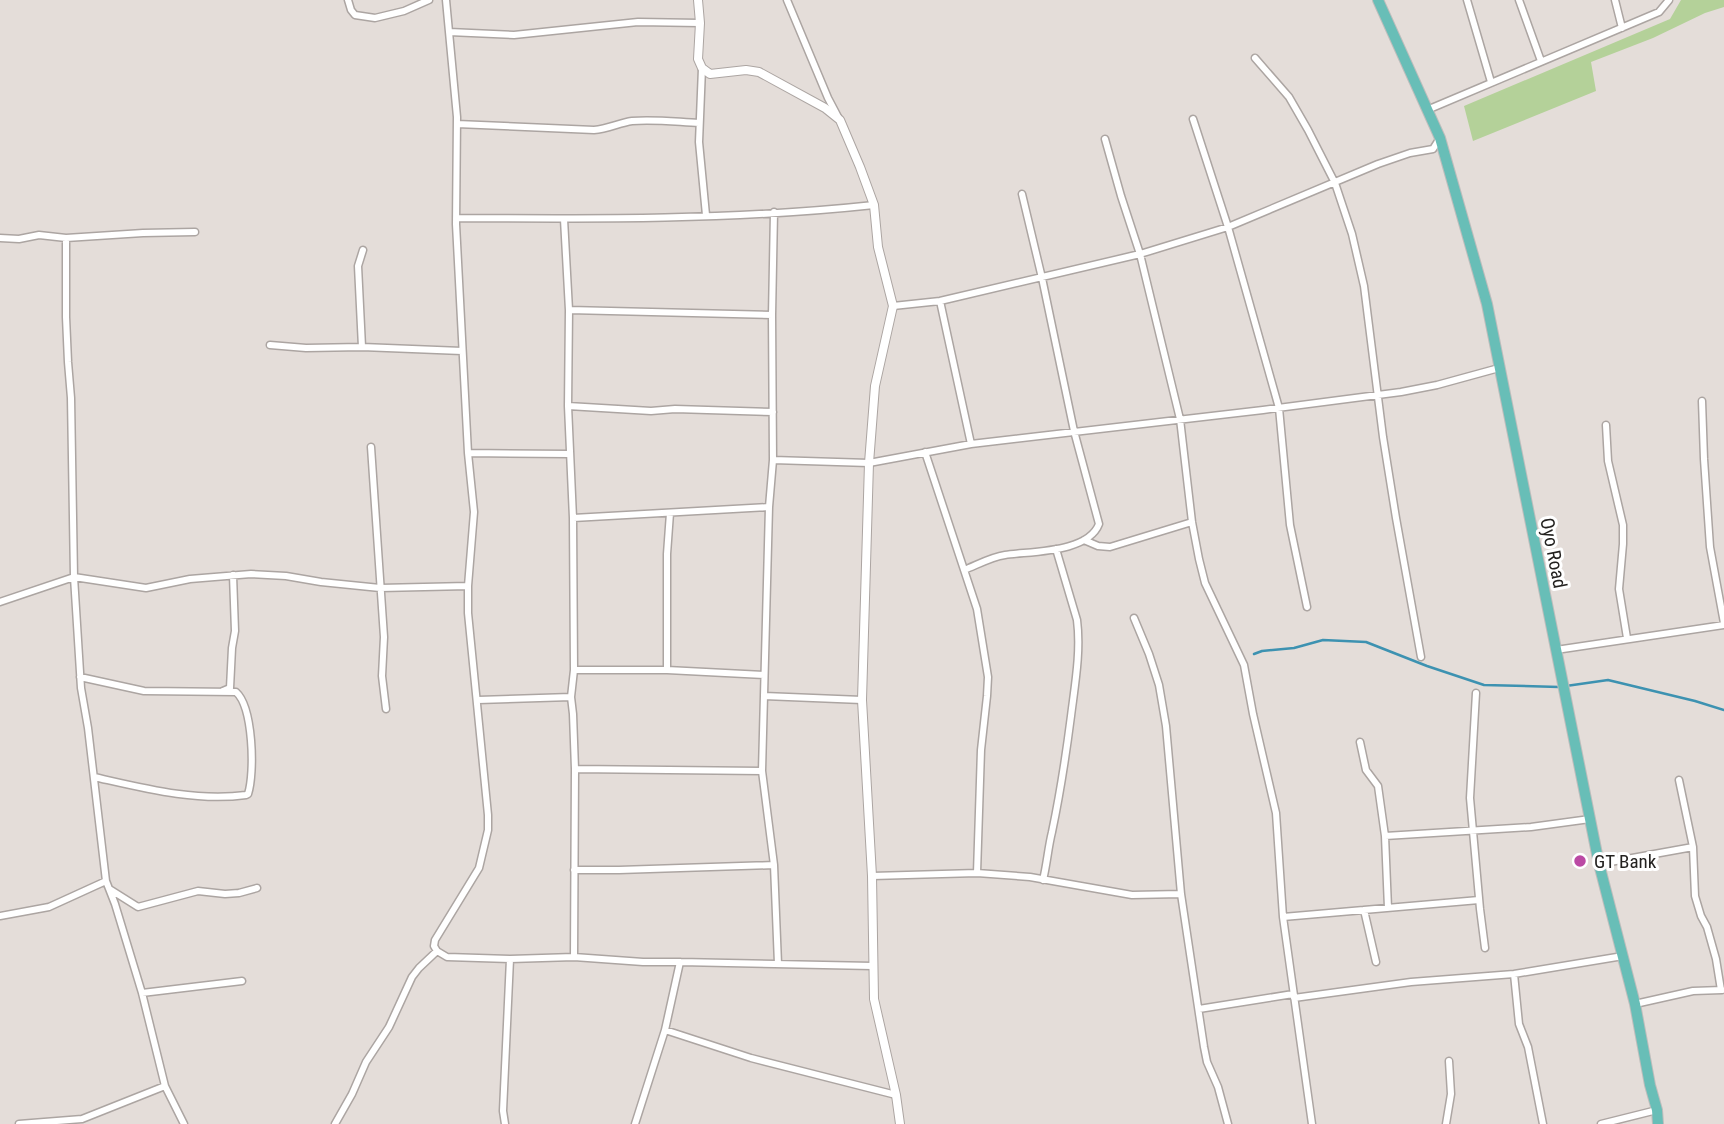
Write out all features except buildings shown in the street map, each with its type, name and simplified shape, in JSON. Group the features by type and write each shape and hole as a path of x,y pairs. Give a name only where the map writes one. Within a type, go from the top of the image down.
{"highway":[{"name":"Oyo Road","path":"1378,0 1440,138 1487,304 1599,864 1635,1004 1658,1124"}],"street":[{"path":"348,0 355,15 375,18 404,11 429,0"},
{"path":"446,0 457,124 456,218 468,453 474,512 468,586 470,642 478,700 488,830 479,868 435,940 434,946 447,957 573,957 643,962 873,967"},
{"path":"698,0 698,59 702,68 699,142 706,215"},
{"path":"1467,0 1491,82"},
{"path":"1519,0 1541,61"},
{"path":"1615,0 1622,28"},
{"path":"1427,110 1659,12 1669,0"},
{"path":"789,1 874,205 878,247 893,306 875,386 869,463 862,700 872,876 874,999 900,1124"},
{"path":"449,32 513,35 638,22 700,23"},
{"path":"1255,58 1289,97 1335,183 1352,234 1364,286 1383,437 1421,657"},
{"path":"702,68 710,74 746,70 759,72 825,108 840,120"},
{"path":"1193,119 1228,227 1279,408 1290,525 1307,607"},
{"path":"457,124 594,130 637,121 699,123"},
{"path":"893,306 940,300 1042,278 1140,254 1228,227 1378,164 1410,153 1433,149 1440,138"},
{"path":"1105,139 1140,254 1180,419 1192,522 1205,583 1244,665 1276,813 1283,918 1312,1124"},
{"path":"964,570 1003,555 1056,549 1084,540 1095,533 1099,524 1074,431 1022,194"},
{"path":"456,218 564,219 706,215 874,205"},
{"path":"775,212 772,315 773,460 769,507 762,771 774,864 778,964"},
{"path":"564,219 569,310 568,406 573,518 573,957"},
{"path":"0,238 195,232"},
{"path":"66,238 74,577 80,677 106,880 142,993 165,1086 184,1124"},
{"path":"362,347 358,266 363,250"},
{"path":"940,300 971,444"},
{"path":"569,310 772,315"},
{"path":"270,345 462,351"},
{"path":"773,460 869,463 971,444 1401,392 1499,368"},
{"path":"1556,650 1724,624 1709,529 1702,401"},
{"path":"568,406 651,411 675,409 773,412"},
{"path":"1606,425 1608,461 1623,525 1619,589 1628,638"},
{"path":"371,447 384,637 382,676 386,709"},
{"path":"925,452 977,608 988,677 981,750 977,873"},
{"path":"468,453 569,454"},
{"path":"573,518 769,507"},
{"path":"667,670 667,554 670,513"},
{"path":"1084,540 1098,547 1110,547 1192,522"},
{"path":"1043,880 1065,768 1077,665 1077,620 1056,549"},
{"path":"0,602 74,577 146,588 190,579 251,574 380,588 468,586"},
{"path":"221,691 230,688 235,631 233,575"},
{"path":"1134,618 1159,685 1166,726 1181,894 1207,1062 1218,1087 1228,1124"},
{"path":"574,670 667,670 764,675"},
{"path":"80,677 144,691 236,692 242,698 250,737 251,785 248,794 243,796 194,796 94,777"},
{"path":"1476,693 1470,798 1485,948"},
{"path":"764,696 862,700"},
{"path":"478,700 571,697"},
{"path":"1360,742 1366,770 1378,786 1385,836 1388,908"},
{"path":"575,769 762,771"},
{"path":"1635,1004 1693,990 1722,990 1707,927 1700,916 1695,896 1693,847 1679,780"},
{"path":"1385,836 1531,827 1590,819"},
{"path":"1599,864 1693,847"},
{"path":"574,870 774,864"},
{"path":"872,876 977,873 1030,877 1132,895 1181,894"},
{"path":"0,916 49,908 106,880"},
{"path":"111,890 138,907 198,891 225,894 257,888"},
{"path":"1283,918 1479,900"},
{"path":"1364,910 1377,961"},
{"path":"335,1124 366,1062 389,1027 412,977 437,951"},
{"path":"1199,1009 1411,982 1514,974 1623,956"},
{"path":"506,1124 503,1111 510,958"},
{"path":"635,1124 665,1030 680,962"},
{"path":"1514,974 1519,1024 1528,1047 1543,1124"},
{"path":"142,993 242,981"},
{"path":"665,1030 751,1058 896,1095"},
{"path":"1446,1124 1451,1094 1449,1061"},
{"path":"19,1124 82,1119 165,1086"},
{"path":"1601,1124 1657,1110"}],"green space":[{"path":"1681,0 1724,0 1724,7 1591,62 1596,91 1473,141 1464,106 1670,19"}],"waterway":[{"path":"1254,654 1323,640 1366,642 1484,685 1559,687"},
{"path":"1566,686 1608,680 1724,710"}],"place":[{"name":"GT Bank","path":"1580,861"}]}
